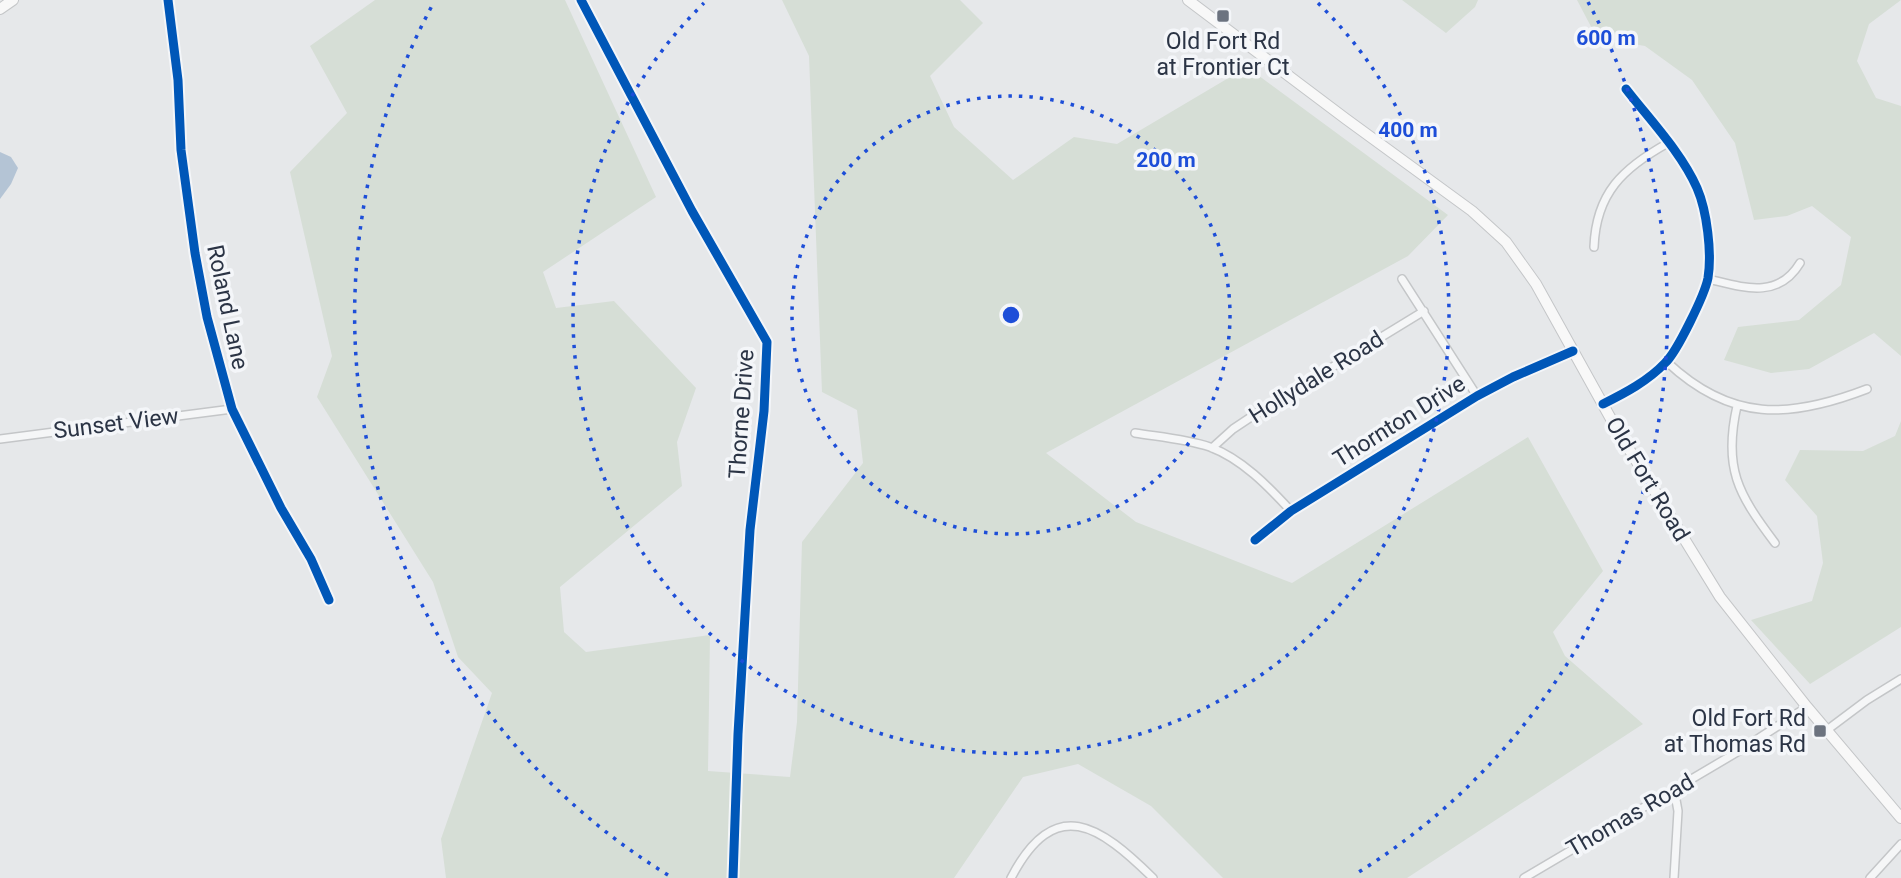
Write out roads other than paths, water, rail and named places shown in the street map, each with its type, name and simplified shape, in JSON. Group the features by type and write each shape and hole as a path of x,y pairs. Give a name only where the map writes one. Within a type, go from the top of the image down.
{"main road":[{"path":"0,9 13,0"},
{"name":"Old Fort Road","path":"1196,2 1498,233 1532,276 1603,404 1720,597 1807,707 1901,818"}],"street":[{"name":"Roland Lane","path":"168,0 178,80 181,150 207,317 232,409 329,600"},
{"name":"Thorne Drive","path":"581,0 692,211 767,342 764,411 750,530 733,878"},
{"path":"1603,404 1632,389 1667,362 1686,330 1708,279 1708,232 1699,191 1688,170 1626,89"},
{"path":"1594,247 1597,218 1611,188 1638,162 1668,143"},
{"path":"1708,279 1745,289 1766,287 1791,275 1800,263"},
{"path":"1402,279 1477,396"},
{"name":"Hollydale Road","path":"1212,448 1254,415 1424,311"},
{"name":"Thornton Drive","path":"1255,540 1291,511 1477,396 1573,351"},
{"path":"1667,362 1704,390 1737,406 1783,410 1811,407 1867,389"},
{"path":"1737,406 1732,430 1731,462 1743,496 1775,543"},
{"name":"Sunset View","path":"0,439 232,409"},
{"path":"1135,432 1212,448 1259,479 1291,511"},
{"path":"1827,730 1901,679"},
{"name":"Thomas Road","path":"1524,878 1807,707"},
{"path":"1674,789 1678,811 1674,878"},
{"path":"1011,878 1034,843 1049,832 1065,826 1084,828 1111,839 1153,878"},
{"path":"1870,878 1901,844"}],"water":[{"path":"0,152 11,157 18,168 0,199"}],"place":[{"name":"Old Fort Rd at Frontier Ct","path":"1223,16"},
{"name":"Old Fort Rd at Thomas Rd","path":"1820,731"}]}
